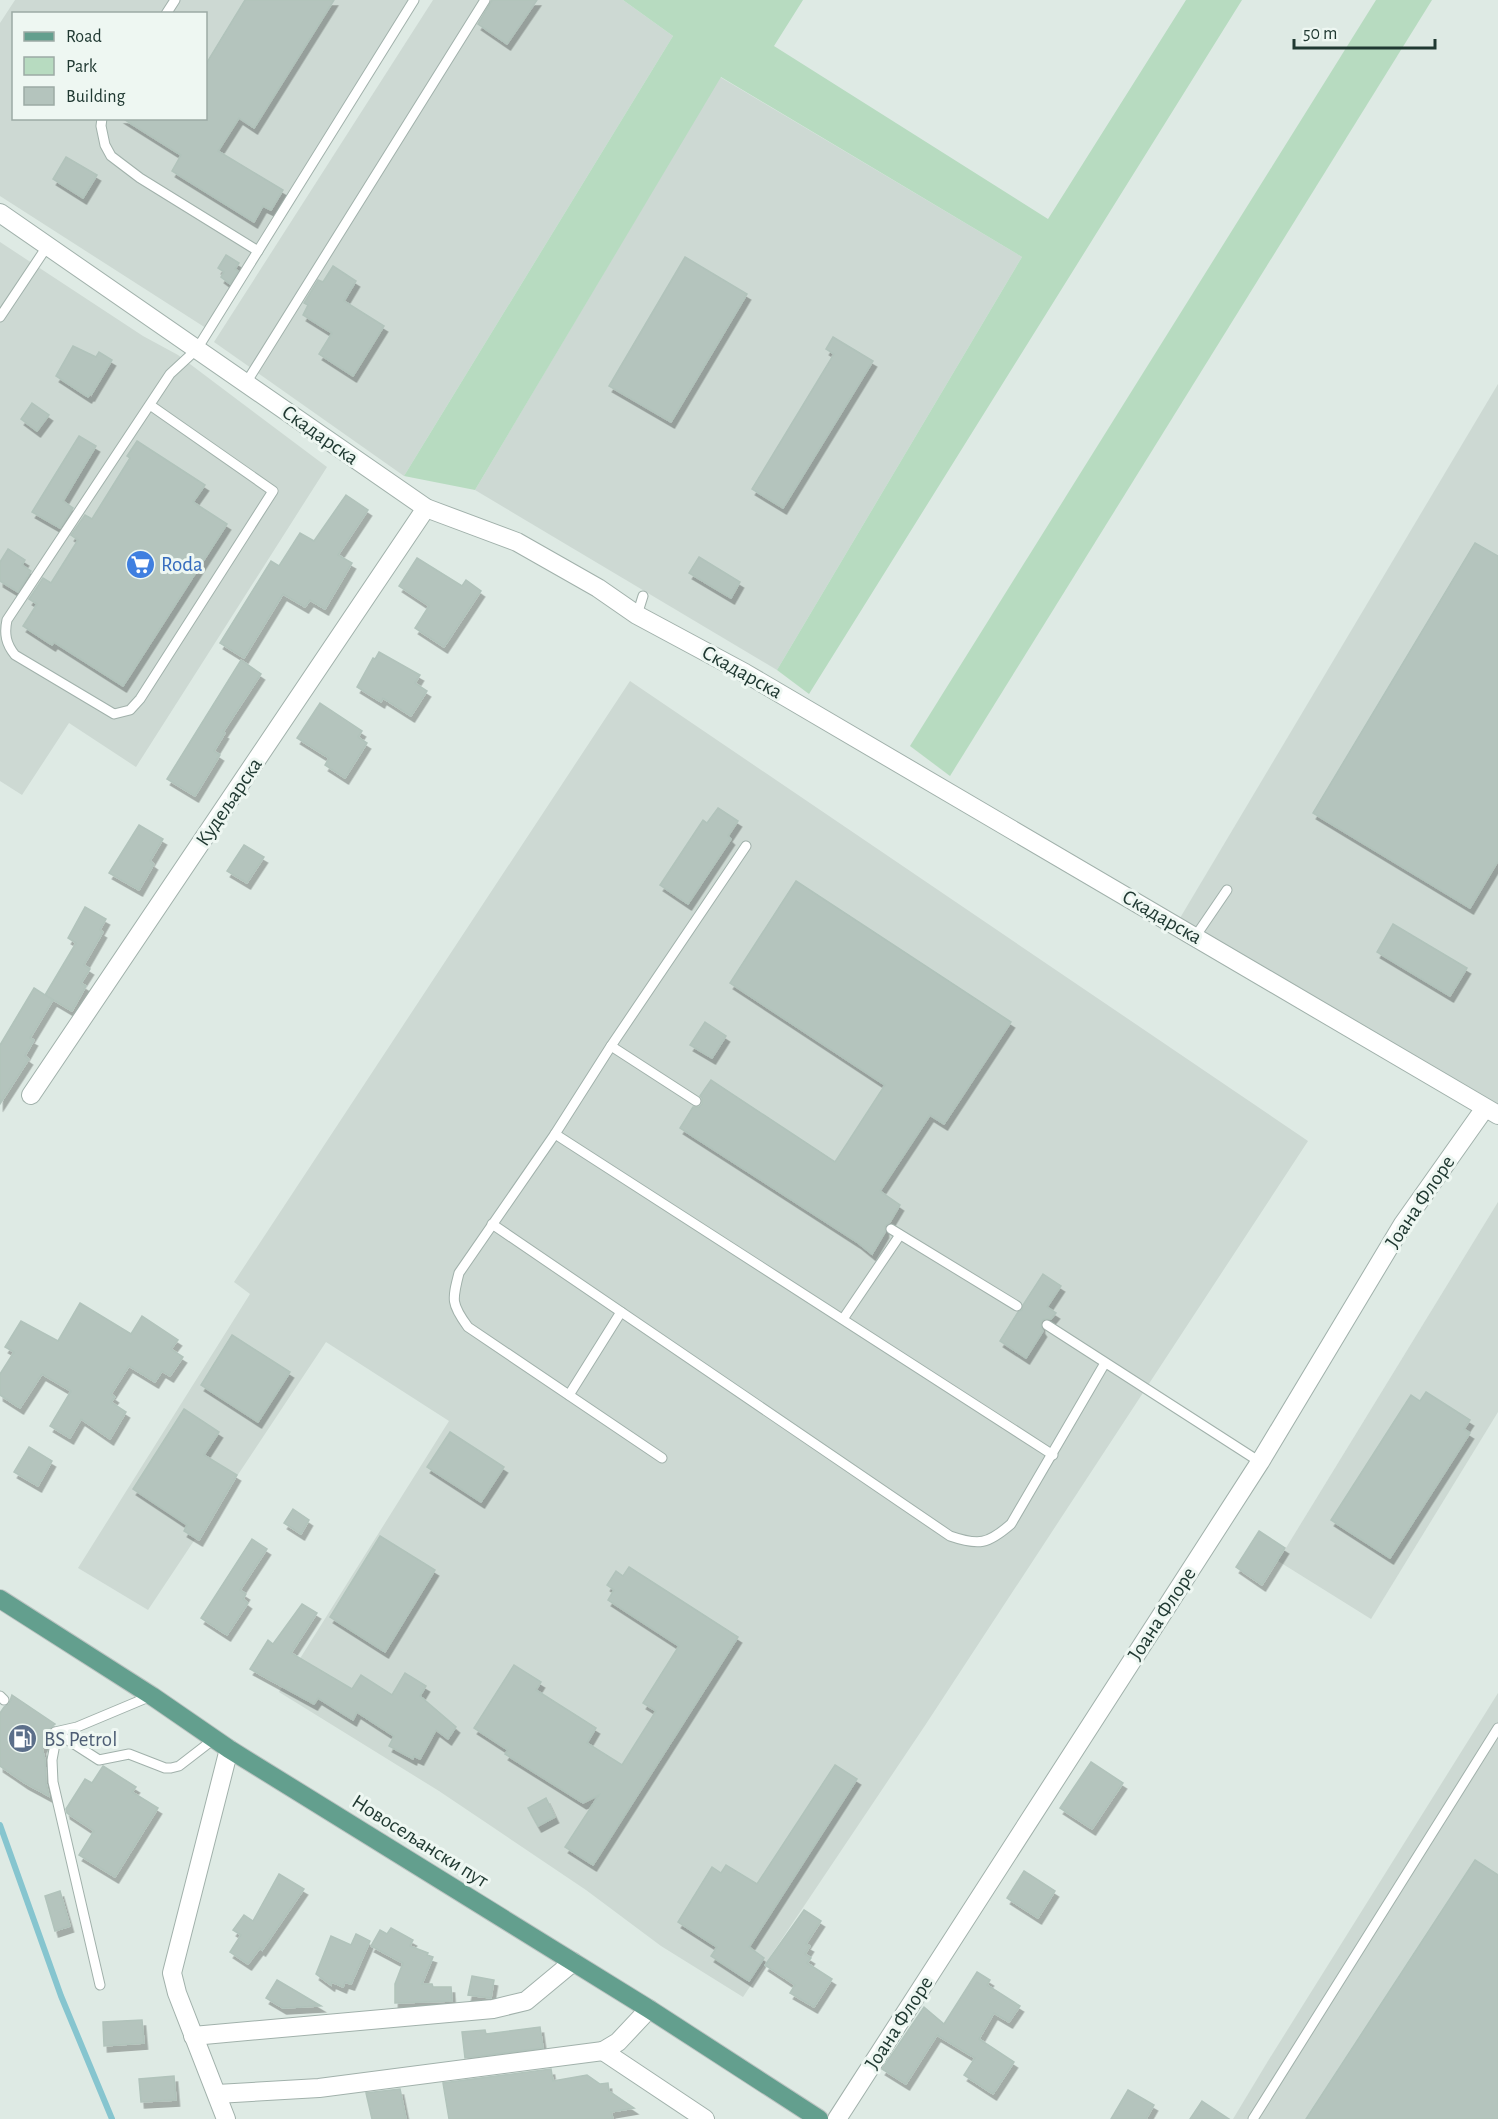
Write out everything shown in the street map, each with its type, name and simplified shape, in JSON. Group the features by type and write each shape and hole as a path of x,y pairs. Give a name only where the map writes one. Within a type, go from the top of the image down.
{"main road":[{"name":"Новосељански пут","path":"0,1599 152,1696 222,1744 649,2009 819,2119"}],"street":[{"name":"Скадарска","path":"0,213 426,508 517,542 598,588 637,615 745,673 1491,1111"},
{"name":"Кудељарска","path":"32,1095 426,508"},
{"name":"Јоана Флоре","path":"837,2119 1260,1462 1403,1224 1491,1111"},
{"path":"222,1744 172,1973 177,1994 226,2119"},
{"path":"193,2036 493,2009 526,2001 573,1962"},
{"path":"217,2094 319,2088 603,2051 618,2042 649,2009"},
{"path":"603,2051 705,2119"}],"lane":[{"path":"150,405 273,490 140,699 130,710 114,714 15,655 7,642 5,627 7,620 170,374 197,349 414,0"},
{"path":"246,383 485,0"},
{"path":"102,120 105,145 111,156 140,178 258,252"},
{"path":"0,317 48,245"},
{"path":"637,615 643,596"},
{"path":"662,1458 468,1327 456,1311 453,1295 459,1273 555,1134 611,1046 746,846"},
{"path":"1195,937 1227,890"},
{"path":"611,1046 696,1101"},
{"path":"555,1134 1053,1455"},
{"path":"492,1224 950,1536 970,1542 987,1542 1011,1524 1105,1363"},
{"path":"891,1229 1017,1306"},
{"path":"843,1320 900,1235"},
{"path":"569,1395 621,1312"},
{"path":"1047,1325 1260,1462"},
{"path":"55,1732 76,1727 152,1696"},
{"path":"1253,2119 1498,1728"},
{"path":"55,1732 99,1760 129,1754 165,1768 179,1766 222,1744"},
{"path":"55,1732 52,1782 100,1985"}],"shaded area":[{"path":"15,0 419,0 209,330 0,196 0,23"},
{"path":"433,0 623,0 673,36 404,476 214,342"},
{"path":"720,77 1022,257 777,670 475,490"},
{"path":"0,242 143,336 178,355 327,467 136,767 69,723 22,795 0,781"},
{"path":"1498,384 1498,1105 1180,918"},
{"path":"630,681 1308,1141 926,1724 743,1997 661,1946 586,1890 439,1791 279,1692 449,1421 326,1342 148,1610 78,1568 250,1294 234,1282"},
{"path":"1498,1202 1498,1412 1371,1619 1278,1561"},
{"path":"1498,1693 1498,2119 1233,2119 1268,2061"}],"green space":[{"path":"623,0 803,0 774,46 1048,219 1186,0 1242,0 809,694 777,670 1022,257 721,77 475,490 404,476 673,36"},
{"path":"1376,0 1432,0 950,776 910,746"}],"building":[{"path":"245,0 334,0 254,128 239,118 218,151 283,190 271,210 263,206 254,222 172,171 181,155 125,120 207,120 207,62"},
{"path":"492,0 537,0 507,44 478,24"},
{"path":"66,157 97,175 83,198 53,179"},
{"path":"226,255 239,263 235,269 238,271 230,284 221,277 224,272 218,268"},
{"path":"685,257 747,294 671,422 609,386"},
{"path":"333,266 356,281 344,301 384,326 353,376 319,354 332,333 303,315 308,305 304,303 318,280 323,282"},
{"path":"833,337 873,361 783,508 752,489 834,354 826,349"},
{"path":"73,346 96,357 99,352 112,360 88,397 56,376"},
{"path":"32,403 49,415 37,431 21,419"},
{"path":"79,436 96,446 63,501 73,508 60,528 32,512"},
{"path":"137,441 205,485 193,502 227,524 123,686 54,642 52,645 23,626 37,604 29,599 43,578 51,583 78,540 71,535 85,515 92,519 130,458 127,456"},
{"path":"346,495 368,510 338,555 352,563 325,609 310,600 305,607 283,594 244,658 220,643 271,561 279,566 300,533 314,541"},
{"path":"1475,543 1498,556 1498,861 1470,908 1313,813"},
{"path":"8,549 25,560 22,565 31,571 18,592 0,581 0,562"},
{"path":"699,557 740,582 731,598 689,573"},
{"path":"417,558 462,586 466,580 481,591 444,647 415,628 429,606 399,586"},
{"path":"379,652 420,675 415,683 427,691 411,716 383,698 381,702 357,687 373,658 375,659"},
{"path":"241,660 261,674 223,732 225,733 214,751 220,755 195,796 167,779"},
{"path":"320,703 362,731 358,737 367,743 345,778 325,765 329,758 297,738"},
{"path":"718,808 738,821 728,836 731,839 688,904 660,885 703,820 707,823"},
{"path":"139,825 163,839 150,861 154,864 139,890 109,873"},
{"path":"244,845 264,857 247,883 227,871"},
{"path":"796,881 1011,1022 944,1124 930,1115 880,1191 900,1205 885,1226 885,1232 872,1254 857,1242 680,1128 693,1107 699,1107 702,1104 700,1096 711,1080 835,1162 885,1085 730,983"},
{"path":"85,907 106,919 100,930 103,932 84,965 90,969 81,983 86,986 72,1011 45,995 76,943 68,938"},
{"path":"1393,924 1467,968 1450,996 1377,952"},
{"path":"34,988 53,1000 30,1038 34,1040 25,1056 29,1059 0,1104 0,1045"},
{"path":"705,1022 726,1036 712,1058 690,1045"},
{"path":"1043,1274 1061,1286 1047,1307 1056,1313 1051,1319 1044,1319 1041,1322 1043,1331 1026,1358 1000,1341"},
{"path":"80,1303 131,1334 142,1316 178,1340 171,1349 183,1357 170,1376 162,1371 155,1382 129,1366 111,1394 115,1397 111,1402 126,1412 110,1439 81,1419 70,1438 50,1426 71,1391 42,1374 20,1408 0,1395 0,1374 14,1352 5,1347 21,1321 58,1341"},
{"path":"232,1335 290,1372 258,1422 201,1385"},
{"path":"1426,1392 1470,1420 1464,1429 1470,1433 1390,1558 1331,1520 1411,1395 1420,1401"},
{"path":"184,1409 219,1432 204,1455 237,1475 199,1540 184,1531 187,1525 133,1489"},
{"path":"450,1432 504,1467 481,1502 427,1467"},
{"path":"29,1447 52,1461 38,1486 14,1472"},
{"path":"293,1509 309,1520 301,1534 284,1523"},
{"path":"1259,1531 1285,1548 1262,1585 1236,1567"},
{"path":"380,1536 435,1570 385,1652 330,1617"},
{"path":"252,1539 267,1549 240,1590 246,1594 243,1599 248,1603 227,1635 201,1618"},
{"path":"629,1567 738,1637 593,1865 565,1847 599,1795 583,1803 505,1754 508,1750 474,1728 514,1665 541,1682 536,1690 596,1728 587,1743 622,1765 656,1711 643,1703 679,1646 608,1600 614,1590 607,1585 616,1571 623,1576"},
{"path":"302,1604 317,1613 291,1653 352,1689 361,1675 392,1695 405,1673 426,1686 420,1696 456,1727 448,1739 436,1730 420,1759 414,1756 413,1759 389,1746 394,1736 357,1712 353,1720 318,1698 314,1704 250,1669 268,1640 273,1644"},
{"name":"BS Petrol","path":"12,1695 55,1724 49,1729 49,1735 42,1748 49,1796 0,1766 0,1713 9,1704"},
{"path":"1091,1762 1123,1783 1092,1829 1060,1808"},
{"path":"835,1765 857,1779 749,1947 764,1958 749,1981 711,1956 717,1947 678,1922 712,1867 721,1873 726,1865 757,1884"},
{"path":"103,1766 136,1787 132,1792 158,1808 115,1877 79,1855 94,1831 67,1813 66,1809 85,1779 92,1783"},
{"path":"546,1798 555,1817 538,1826 528,1808"},
{"path":"1475,1860 1498,1875 1498,2119 1306,2119"},
{"path":"1024,1871 1055,1891 1038,1918 1007,1898"},
{"path":"279,1874 304,1889 262,1950 260,1948 248,1964 230,1952 241,1935 233,1930 244,1915 253,1921"},
{"path":"60,1891 70,1926 55,1931 45,1896"},
{"path":"804,1910 821,1921 806,1944 810,1946 805,1954 811,1958 807,1963 832,1979 814,2007 790,1993 795,1985 765,1965"},
{"path":"391,1928 413,1940 410,1946 433,1957 422,1984 432,1984 433,1987 451,1987 452,2001 395,2003 395,1984 403,1963 371,1946 380,1930 387,1934"},
{"path":"356,1934 370,1941 351,1984 345,1982 343,1987 332,1982 331,1985 316,1974 331,1936 351,1945"},
{"path":"977,1972 990,1980 987,1985 1020,2006 1009,2022 994,2013 979,2039 1014,2062 993,2094 964,2075 975,2058 937,2035 906,2084 882,2069 924,2007 944,2024"},
{"path":"472,1976 494,1980 491,1998 468,1995"},
{"path":"277,1980 321,2006 283,2008 266,1998"},
{"path":"142,2020 144,2043 104,2046 103,2022"},
{"path":"540,2027 543,2048 465,2058 462,2032 485,2030 486,2034"},
{"path":"551,2069 553,2081 587,2075 600,2084 608,2083 609,2091 634,2108 611,2112 613,2119 449,2119 443,2083"},
{"path":"174,2076 176,2100 141,2102 139,2079"},
{"path":"400,2089 406,2119 372,2119 366,2093"},
{"path":"1128,2090 1154,2105 1146,2119 1111,2119"},
{"path":"1202,2101 1229,2119 1190,2119"}],"waterway":[{"path":"0,1825 61,1996 112,2119"}],"place":[{"name":"Roda","path":"140,564"},
{"name":"BS Petrol","path":"23,1739"}]}
